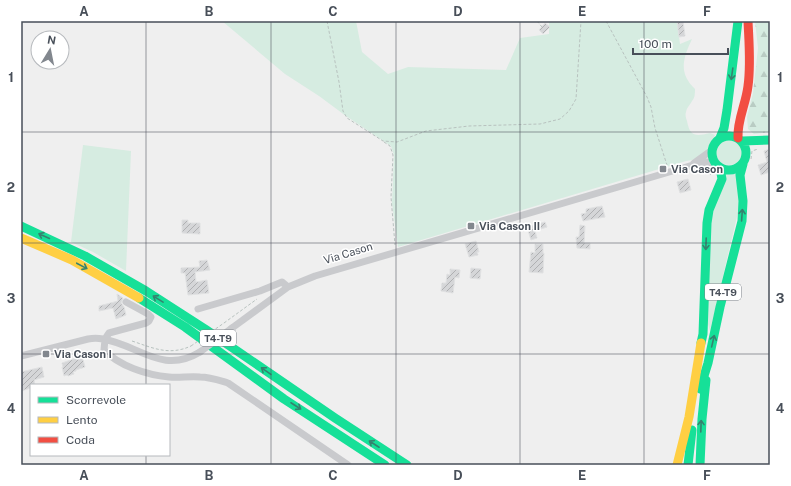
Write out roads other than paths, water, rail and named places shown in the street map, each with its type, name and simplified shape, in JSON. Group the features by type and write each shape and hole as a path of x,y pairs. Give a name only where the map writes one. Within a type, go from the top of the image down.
{"main road":[{"path":"738,21 737,41 724,128 720,138 713,146 712,150 712,158 718,166 726,170 738,168 746,159 746,146 740,139 738,123 745,103 748,86 748,21"},
{"path":"720,138 729,136 740,139 770,140"},
{"path":"747,152 750,149 770,140"},
{"name":"T4-T9","path":"696,406 708,363 720,307 742,221 743,202 740,175 743,164"},
{"name":"T4-T9","path":"677,465 689,417 703,334 707,224 709,210 722,179 718,166"},
{"name":"T4-T9","path":"21,226 81,254 151,294 191,319 339,421 407,465"},
{"name":"T4-T9","path":"21,238 72,260 134,295 185,327 284,399 385,465"},
{"name":"T4-T9","path":"700,465 702,420 708,363"},
{"name":"T4-T9","path":"688,465 696,406 697,370"}],"street":[{"name":"Via Cason","path":"693,165 712,150"},
{"name":"Via Cason","path":"21,356 88,338 105,339 159,360 170,361 192,357 288,287 315,276 395,251 693,165 707,162 718,166"},
{"name":"Via Cason","path":"198,309 260,291 282,282 288,287"},
{"name":"Via Cason","path":"105,339 109,333 141,325 149,321 151,317 148,314 126,302"},
{"path":"105,339 104,350 110,357 153,375 170,377 200,376 214,378 228,383 348,465"}],"place":[{"name":"Via Cason","path":"663,169"},
{"name":"Via Cason II","path":"471,226"},
{"name":"Via Cason I","path":"46,354"}]}
